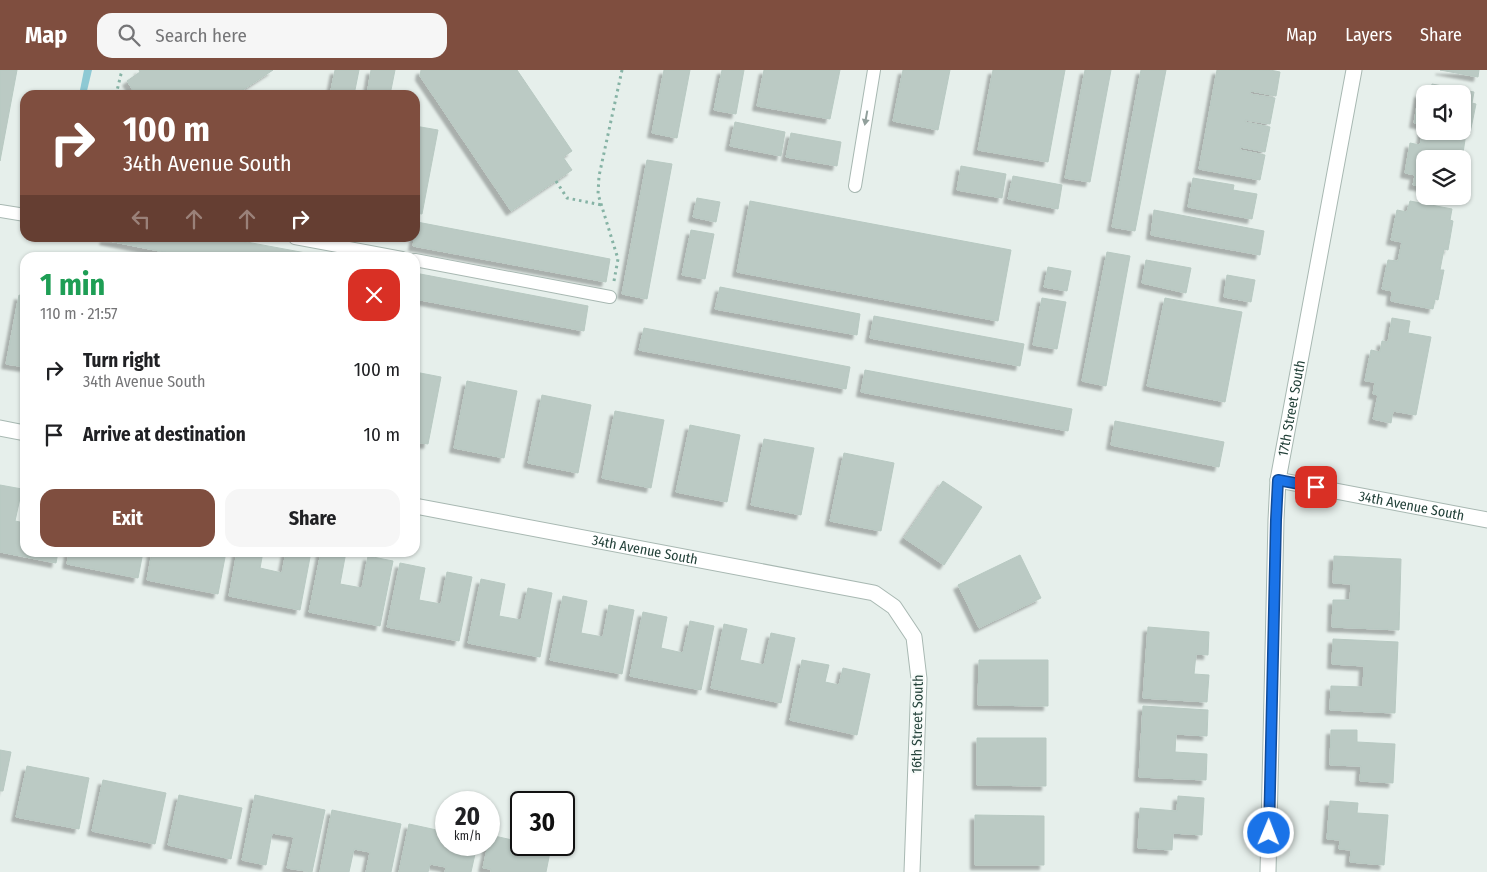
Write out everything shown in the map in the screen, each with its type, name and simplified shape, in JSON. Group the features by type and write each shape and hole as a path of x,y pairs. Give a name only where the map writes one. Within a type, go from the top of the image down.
{"street":[{"name":"17th Street South","path":"1268,872 1278,480 1354,70"},
{"path":"0,428 20,432"},
{"name":"34th Avenue South","path":"1278,480 1487,520"},
{"name":"34th Avenue South","path":"420,507 874,593"},
{"name":"16th Street South","path":"874,593 894,607 914,637 919,679 912,872"}],"lane":[{"path":"855,186 874,70"},
{"path":"0,211 20,214"},
{"path":"316,242 370,252"},
{"path":"420,261 610,297"}],"path":[{"path":"117,90 123,70"},
{"path":"610,297 618,259 598,194 599,176 622,70"},
{"path":"556,181 567,198 602,205"}],"water":[{"path":"84,70 92,70 87,90 80,90"}],"building":[{"path":"0,70 17,70 0,161"},
{"path":"139,70 273,70 243,90 133,90 127,81 140,72"},
{"path":"335,70 359,70 355,90 331,90"},
{"path":"371,70 395,70 391,90 368,90"},
{"path":"421,70 517,70 572,151 563,157 572,170 511,211 420,76"},
{"path":"664,70 690,70 677,138 652,133"},
{"path":"722,70 744,70 736,114 714,110"},
{"path":"764,70 840,70 830,119 757,106"},
{"path":"903,70 950,70 938,130 893,121"},
{"path":"993,70 1065,70 1048,162 978,150"},
{"path":"1085,70 1111,70 1090,182 1065,178"},
{"path":"1141,70 1166,70 1135,231 1112,227"},
{"path":"1217,70 1270,70 1280,72 1276,96 1251,91 1250,94 1275,98 1270,124 1245,120 1245,122 1270,127 1265,152 1240,147 1240,150 1265,155 1260,180 1199,169"},
{"path":"1440,70 1479,70 1478,77"},
{"path":"1471,91 1474,92 1472,103 1476,104 1471,128"},
{"path":"735,122 785,132 781,156 730,146"},
{"path":"420,127 438,130 422,214 420,214"},
{"path":"791,133 841,142 837,166 786,157"},
{"path":"1421,140 1465,140 1463,150 1416,150 1416,186 1413,185 1415,175 1405,173 1410,143 1420,145"},
{"path":"647,160 672,164 647,299 622,294"},
{"path":"961,166 1006,174 1002,198 957,190"},
{"path":"1013,176 1062,185 1058,209 1008,199"},
{"path":"1193,178 1234,185 1233,190 1257,194 1252,219 1188,207"},
{"path":"697,198 720,202 716,222 693,217"},
{"path":"750,201 1011,250 998,321 737,272"},
{"path":"1410,201 1416,202 1416,205 1431,205 1452,209 1450,220 1453,221 1448,250 1444,249 1440,270 1444,270 1438,300 1435,299 1433,309 1391,301 1392,291 1382,289 1388,260 1398,261 1402,242 1391,240 1397,210 1407,212"},
{"path":"1154,210 1264,231 1260,255 1151,235"},
{"path":"420,223 610,259 606,282 413,246 414,242 420,242"},
{"path":"691,230 714,234 705,279 682,275"},
{"path":"114,242 247,242 300,252 165,252"},
{"path":"1107,252 1130,256 1106,386 1082,381"},
{"path":"1146,260 1191,268 1186,293 1142,283"},
{"path":"1048,267 1071,271 1067,291 1044,287"},
{"path":"420,274 588,306 584,331 420,300"},
{"path":"1227,275 1255,280 1251,302 1224,297"},
{"path":"720,287 860,314 857,335 715,309"},
{"path":"19,295 20,366 6,364"},
{"path":"1042,298 1066,302 1057,349 1033,345"},
{"path":"1165,298 1242,312 1225,402 1147,386"},
{"path":"874,316 1024,344 1020,366 870,338"},
{"path":"1392,318 1410,321 1408,333 1431,337 1416,415 1393,411 1391,423 1373,419 1378,395 1373,394 1375,382 1365,381 1371,350 1380,352 1382,341 1388,342"},
{"path":"644,328 850,367 846,389 639,350"},
{"path":"865,370 1072,409 1068,431 861,392"},
{"path":"420,373 441,377 428,444 420,443"},
{"path":"467,381 517,391 504,458 454,448"},
{"path":"542,395 591,405 578,473 528,463"},
{"path":"615,411 664,420 651,488 602,478"},
{"path":"1115,421 1224,442 1219,467 1111,445"},
{"path":"690,425 740,435 727,502 676,492"},
{"path":"764,439 814,448 801,515 751,505"},
{"path":"844,453 894,463 881,531 830,521"},
{"path":"943,481 982,507 944,565 904,538"},
{"path":"0,485 20,489 15,521 20,522 20,556 0,552"},
{"path":"1020,555 1041,598 979,628 958,585"},
{"path":"1334,556 1401,559 1399,630 1332,627 1333,600 1350,600 1351,584 1333,583"},
{"path":"25,557 57,557 56,563"},
{"path":"68,557 142,557 138,578 67,564"},
{"path":"151,557 225,557 218,594 147,580"},
{"path":"236,557 262,557 260,568 282,573 285,557 310,557 300,610 229,596"},
{"path":"320,557 345,557 340,584 362,588 368,557 393,561 380,626 309,612"},
{"path":"400,563 425,568 419,600 441,604 447,572 472,577 459,641 387,627"},
{"path":"481,579 505,584 499,616 521,620 528,588 552,593 540,657 468,643"},
{"path":"563,596 587,601 581,633 603,637 609,605 634,610 622,674 550,660"},
{"path":"643,612 667,617 661,648 683,653 690,621 714,626 701,690 630,676"},
{"path":"724,624 747,629 740,660 764,665 771,633 795,638 781,703 711,688"},
{"path":"1148,627 1209,632 1208,655 1196,654 1194,674 1209,675 1207,702 1143,698"},
{"path":"1333,639 1398,642 1395,713 1330,710 1331,686 1363,687 1364,666 1332,664"},
{"path":"802,660 829,665 825,682 839,685 843,668 870,674 857,735 790,720"},
{"path":"979,660 1048,660 1048,706 978,705"},
{"path":"1143,706 1208,710 1207,736 1176,734 1175,752 1207,754 1206,780 1139,777"},
{"path":"1331,730 1357,730 1357,742 1395,744 1393,783 1360,781 1361,766 1330,765"},
{"path":"977,738 1046,738 1046,786 977,785"},
{"path":"0,750 11,752 3,791 0,791"},
{"path":"27,766 89,778 79,829 16,817"},
{"path":"103,780 166,793 155,844 92,831"},
{"path":"179,795 242,808 231,859 168,845"},
{"path":"255,795 325,810 312,872 287,868 294,837 272,833 266,865 242,860"},
{"path":"1178,796 1204,798 1202,835 1173,833 1172,850 1138,848 1140,808 1177,811"},
{"path":"1330,801 1358,803 1357,813 1388,815 1384,865 1350,862 1351,850 1339,849 1340,840 1327,839"},
{"path":"332,810 401,824 391,872 366,872 370,852 354,849 349,872 320,872"},
{"path":"975,815 1044,816 1044,865 975,865"},
{"path":"409,824 435,830 435,856 475,856 471,872 445,872 446,867 430,864 428,872 399,872"},
{"path":"500,837 510,840 510,856 549,856 546,872 491,872 491,869 483,868 486,856 500,856"}],"route":[{"path":"1269,833 1278,480 1316,487"}]}
